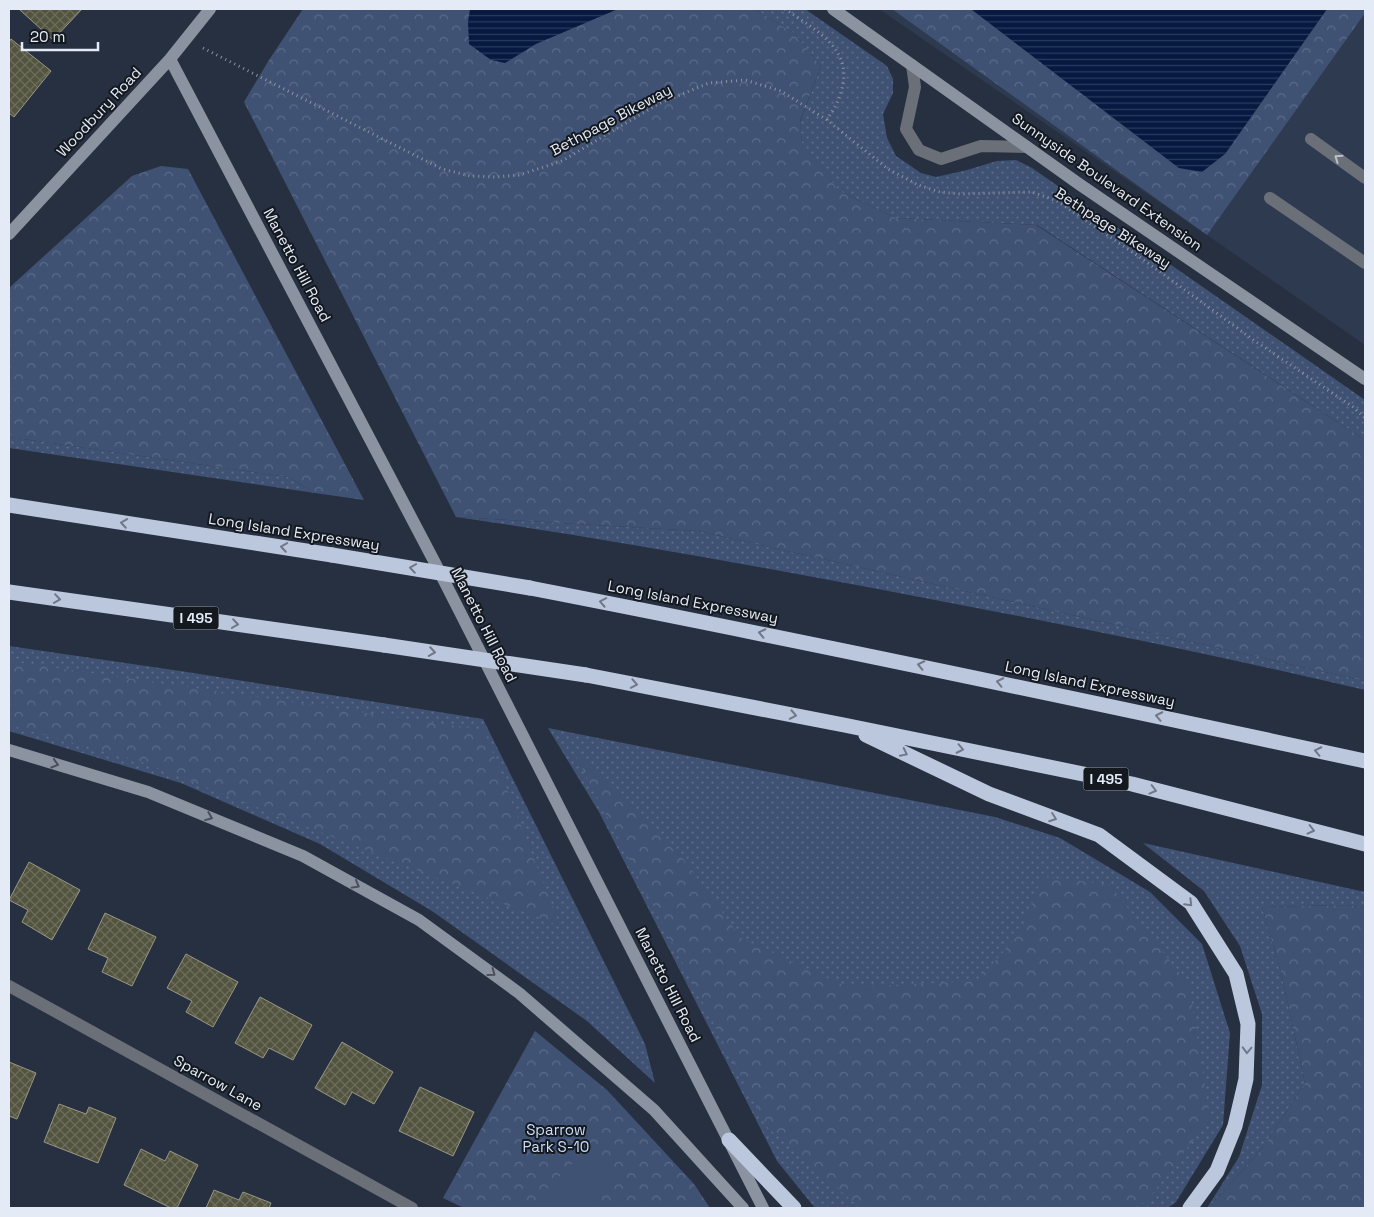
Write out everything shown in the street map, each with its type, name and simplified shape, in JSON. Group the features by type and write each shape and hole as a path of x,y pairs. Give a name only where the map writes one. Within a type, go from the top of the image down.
{"highway":[{"name":"Long Island Expressway","path":"9,505 530,588 969,675 1365,761"},
{"name":"I 495","path":"9,592 384,644 586,675 844,724 1132,784 1365,844"},
{"path":"844,724 989,794 1099,835 1191,903 1236,974 1248,1024 1246,1079 1235,1126 1217,1170 1190,1208"},
{"path":"728,1140 794,1208"}],"main road":[{"name":"Woodbury Road","path":"9,234 170,59 210,9"},
{"name":"Sunnyside Boulevard Extension","path":"833,9 1026,147 1365,379"},
{"name":"Manetto Hill Road","path":"170,59 433,559 763,1208"},
{"path":"9,750 148,792 303,856 419,920 519,992 654,1110 743,1208"}],"street":[{"path":"912,65 915,87 906,129 919,150 940,159 981,146 1026,147"},
{"path":"1311,139 1365,178"},
{"path":"1270,198 1365,263"},
{"name":"Sparrow Lane","path":"9,986 412,1208"}],"path":[{"path":"785,9 829,40 841,57 844,81 841,94 827,120"},
{"name":"Bethpage Bikeway","path":"186,40 442,170 495,178 519,174 562,161 658,104 709,83 746,80 781,91 827,120 888,169 918,186 940,192 960,194 1032,192 1057,201 1141,258 1255,341 1353,407 1365,418"}],"shaded area":[{"path":"470,9 618,9 536,44 505,63 491,60 469,44 468,22"},
{"path":"879,9 1365,9 1365,345 1207,235"},
{"path":"971,9 1327,9 1225,154 1202,172 1179,168"}],"green space":[{"path":"303,9 755,9 795,34 821,66 800,121 802,142 839,191 896,218 1036,225 1365,440 1365,681 698,531 456,517 244,102"},
{"path":"755,9 805,9 887,66 893,79 893,93 883,114 887,138 896,156 921,173 936,177 997,161 1016,160 1032,168 1365,400 1365,440 1037,225 896,218 839,191 802,143 800,122 821,66 795,34"},
{"path":"892,9 971,9 1179,168 1225,154 1327,9 1365,9 1365,13 1207,235"},
{"path":"161,166 188,169 364,500 315,493 288,477 9,437 9,288 132,176"},
{"path":"9,437 288,477 315,493 9,448"},
{"path":"456,517 698,531 1365,681 1365,690 1122,637 878,589 615,542"},
{"path":"9,646 483,719 645,1044 655,1083 587,1021 432,911 320,844 181,783 9,731"},
{"path":"9,661 484,730 560,926 139,761 9,725"},
{"path":"548,728 995,817 1060,838 1150,892 1202,944 1230,1033 1223,1125 1176,1202 1168,1208 815,1208 777,1161 599,812"},
{"path":"574,752 681,856 741,938 847,987 977,981 1021,932 1042,877 1109,884 1189,985 1210,1118 1146,1202 1129,1208 860,1208 767,1127"},
{"path":"1143,843 1365,892 1365,908 1346,905 1262,907 1281,972 1305,1083 1262,1149 1208,1208 1239,1157 1262,1085 1262,1014 1240,946 1204,891"},
{"path":"1346,905 1365,908 1365,1208 1208,1208 1262,1149 1305,1083 1281,972 1262,907"},
{"name":"Sparrow Park S-10","path":"535,1031 607,1090 694,1184 710,1208 464,1208 443,1198"},
{"path":"587,1149 615,1176 583,1208 549,1208 538,1198"}],"building":[{"path":"21,9 82,9 53,40"},
{"path":"11,39 51,71 14,117 9,113 9,42"},
{"path":"29,862 80,890 52,940 22,922 28,910 9,900"},
{"path":"105,913 156,937 132,986 102,972 108,958 88,949"},
{"path":"186,954 238,982 213,1027 186,1012 192,1001 167,988"},
{"path":"260,997 312,1025 293,1060 269,1048 263,1058 235,1043"},
{"path":"342,1042 393,1072 374,1104 352,1092 345,1105 315,1088"},
{"path":"9,1062 36,1073 17,1119 9,1116"},
{"path":"420,1087 474,1112 453,1156 399,1131"},
{"path":"59,1104 86,1114 89,1107 116,1118 98,1163 44,1142"},
{"path":"141,1149 165,1161 170,1151 198,1165 177,1208 171,1208 124,1185"},
{"path":"214,1190 239,1200 243,1192 271,1203 269,1208 206,1208"}]}
